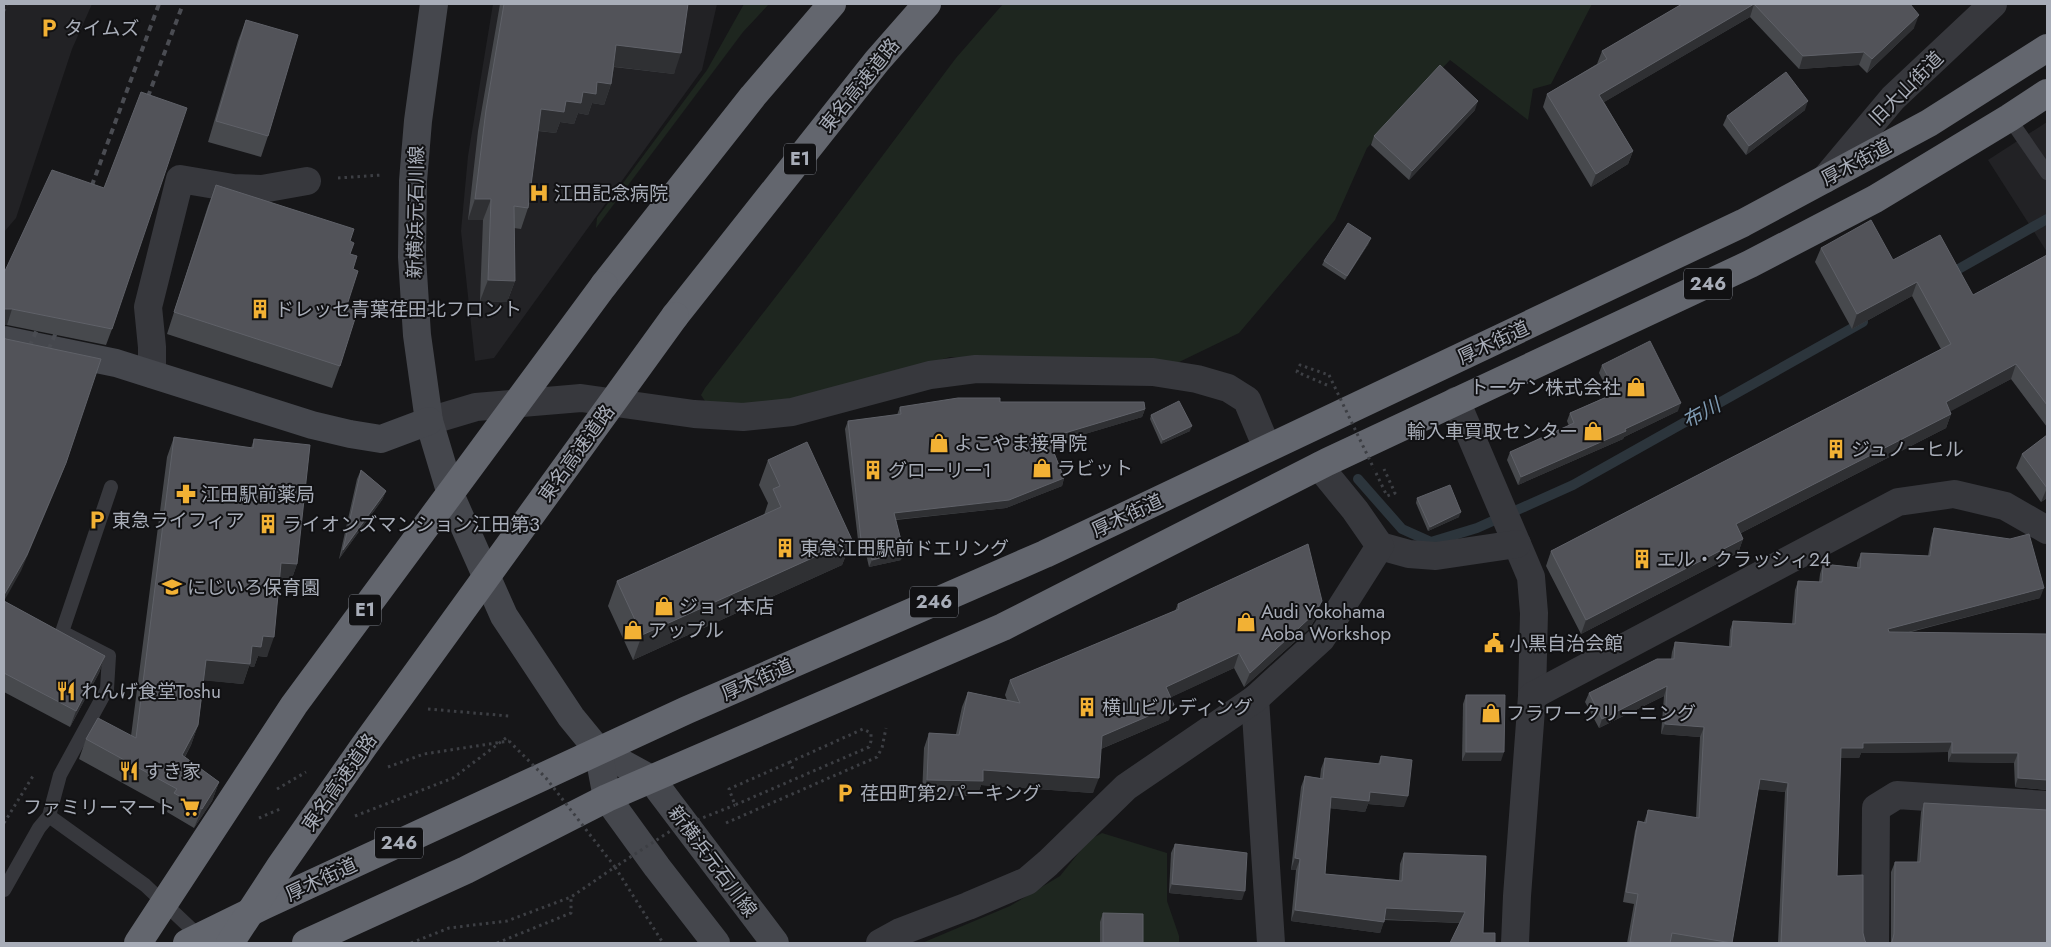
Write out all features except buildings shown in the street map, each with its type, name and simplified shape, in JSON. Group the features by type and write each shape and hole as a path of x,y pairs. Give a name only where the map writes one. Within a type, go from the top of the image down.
{"highway":[{"name":"E1","path":"138,943 294,705 604,285 752,96 832,4"},
{"name":"東名高速道路","path":"230,943 281,864 364,746 675,316 877,61 927,4"},
{"name":"厚木街道","path":"197,941 598,750 1045,554 1743,223 1929,123 2047,48"},
{"name":"厚木街道","path":"306,943 466,870 607,798 1003,627 1323,464 1750,264 1875,199 2047,93"}],"street":[{"name":"新横浜元石川線","path":"434,4 418,121 413,182 412,257 416,326 428,421 453,501 504,616 572,717 598,750"},
{"name":"旧大山街道","path":"1825,179 1892,98 1993,4"},
{"path":"152,374 152,347 148,307 180,179 233,188 262,189 307,181"},
{"path":"4,340 109,361 312,425 381,439 428,421 476,407 581,398 694,414 742,418 792,412 930,375 976,369 1153,372 1197,379 1228,388 1247,400 1267,448"},
{"path":"1456,401 1531,577 1532,586 1534,613 1532,696 1515,943"},
{"path":"1323,464 1380,546 1409,554 1436,556 1516,541"},
{"path":"1532,696 1898,502 1954,494 2006,506 2047,530"},
{"path":"880,943 900,932 1027,881 1048,864 1126,787 1255,698 1321,639 1380,546"},
{"path":"1255,698 1271,943"},
{"path":"598,750 651,779"},
{"path":"598,750 607,798 716,943"},
{"name":"新横浜元石川線","path":"651,779 775,943"},
{"path":"1875,943 1876,808 1897,795 2047,804"}],"lane":[{"path":"2009,118 2046,169"},
{"path":"4,890 39,828 49,816 60,775 107,689 110,656 62,632 111,488"},
{"path":"49,816 145,884 197,941"}],"path":[{"path":"4,11 7,4"},
{"path":"307,181 382,175"},
{"path":"1332,388 1297,372 1300,365 1329,375 1387,496 1395,493 1380,462"},
{"path":"726,824 877,757 882,748 886,728"},
{"path":"411,943 449,928 508,921 570,897 672,830 735,805 869,747 871,741 870,733 863,729 729,789 735,805"},
{"path":"352,816 453,778 506,738"},
{"path":"424,754 509,741 546,778 615,867 663,943"},
{"path":"790,762 793,769"},
{"path":"4,823 34,775"},
{"path":"497,943 570,913 570,897"}],"shaded area":[{"path":"4,4 92,4 72,49 16,218 4,232"},
{"name":"江田記念病院","path":"493,4 717,4 702,70 494,358 475,361 461,231 468,156"},
{"path":"744,4 769,4 743,32 596,228 597,218 707,70"},
{"path":"1003,4 1592,4 1551,84 1533,89 1528,120 1450,60 1367,148 1335,220 1239,333 1175,364 1088,368 950,357 798,401 719,410 705,401 701,395 705,388 956,58"},
{"path":"2047,122 2047,252 1988,160"},
{"path":"1102,833 1167,853 1167,901 1179,936 1179,943 922,943 1010,906 1060,876 1089,840"}],"waterway":[{"name":"布川","path":"1948,275 2047,219"},
{"name":"布川","path":"1358,479 1402,529 1431,542 1477,528 1573,485 1863,322"}],"railway":[{"path":"88,196 159,4"},
{"path":"144,107 183,4"},
{"path":"25,357 42,318"},
{"path":"44,360 61,321"}],"place":[{"name":"タイムズ","path":"49,28"},
{"name":"江田記念病院","path":"539,193"},
{"name":"ドレッセ青葉荏田北フロント","path":"260,309"},
{"name":"トーケン株式会社","path":"1636,387"},
{"name":"輸入車買取センター","path":"1593,431"},
{"name":"よこやま接骨院","path":"939,443"},
{"name":"ジュノーヒル","path":"1836,449"},
{"name":"ラビット","path":"1042,468"},
{"name":"グローリー1","path":"873,470"},
{"name":"江田駅前薬局","path":"186,494"},
{"name":"東急ライフィア","path":"97,520"},
{"name":"ライオンズマンション江田第3","path":"268,524"},
{"name":"東急江田駅前ドエリング","path":"785,548"},
{"name":"エル・クラッシィ24","path":"1642,559"},
{"name":"にじいろ保育園","path":"172,587"},
{"name":"ジョイ本店","path":"664,606"},
{"name":"Audi Yokohama Aoba Workshop","path":"1246,622"},
{"name":"アップル","path":"633,630"},
{"name":"小黒自治会館","path":"1494,643"},
{"name":"れんげ食堂Toshu","path":"66,691"},
{"name":"横山ビルディング","path":"1087,707"},
{"name":"フラワークリーニング","path":"1491,713"},
{"name":"すき家","path":"129,771"},
{"name":"荏田町第2パーキング","path":"845,793"},
{"name":"ファミリーマート","path":"190,807"}]}
